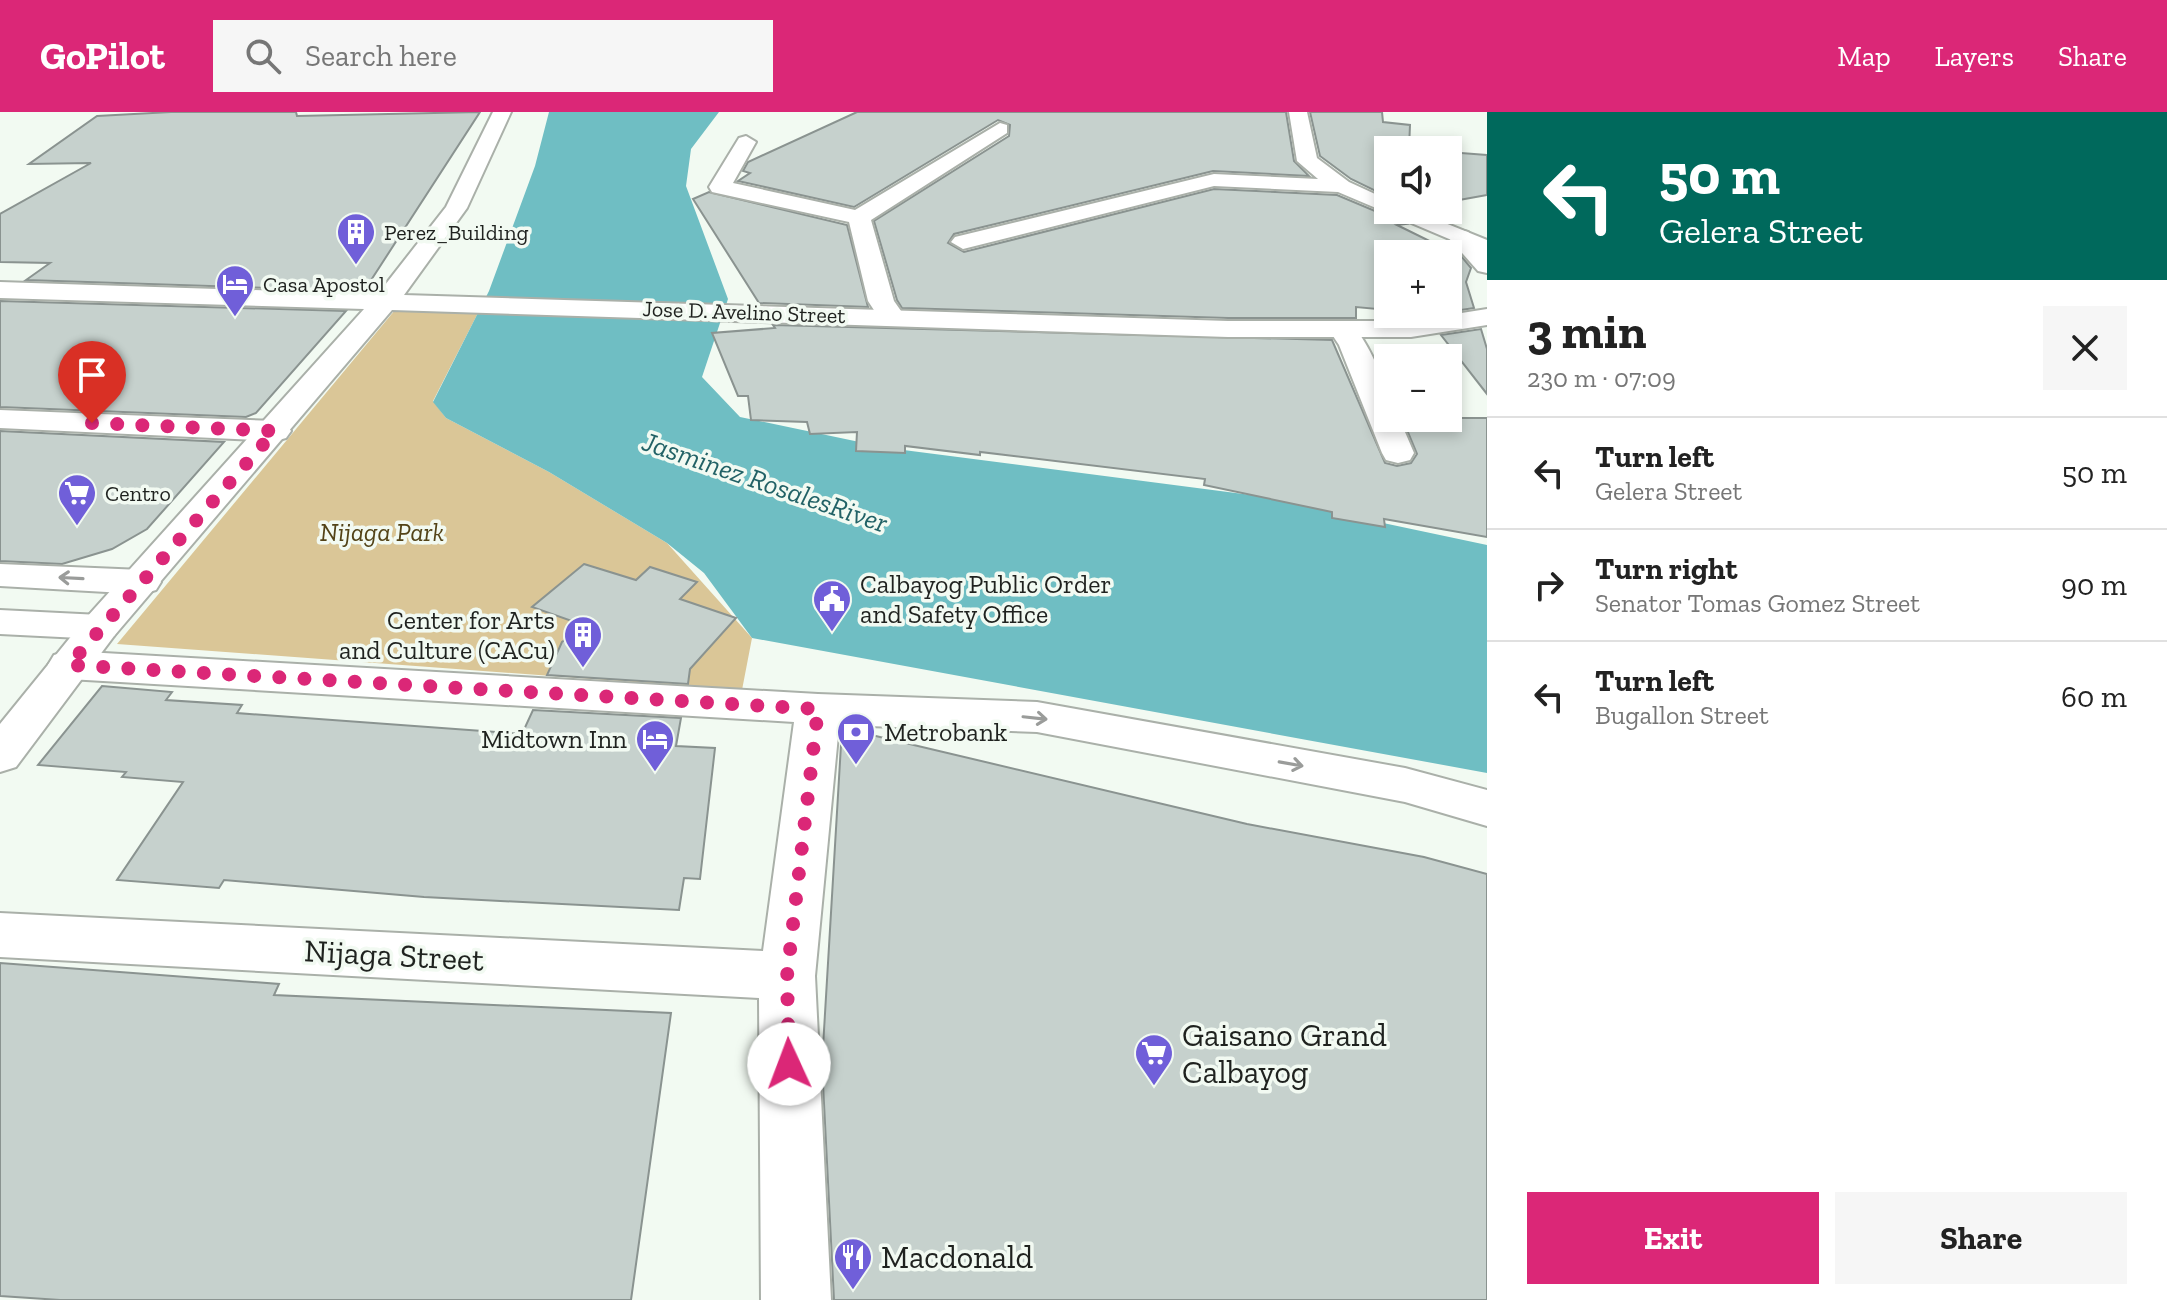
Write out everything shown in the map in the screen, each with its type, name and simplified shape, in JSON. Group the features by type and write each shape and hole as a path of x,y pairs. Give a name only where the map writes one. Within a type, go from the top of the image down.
{"main road":[{"path":"0,756 100,627 387,300 456,208 502,112"},
{"path":"1298,112 1307,161 1342,186 1374,201"},
{"path":"746,142 720,187 859,218 1000,129"},
{"path":"963,242 1214,180 1342,186"},
{"path":"859,218 881,301 893,318"},
{"path":"1428,224 1487,245"},
{"path":"1460,237 1487,266"},
{"name":"Jose D. Avelino Street","path":"0,290 1343,330 1411,329 1487,317"},
{"path":"1462,305 1487,293"},
{"path":"1411,329 1487,330"},
{"path":"1343,330 1353,345 1398,453"},
{"path":"0,419 275,431"},
{"path":"0,575 142,582"},
{"path":"0,622 100,627"},
{"path":"69,665 818,709 1037,717 1405,785 1487,808"},
{"path":"796,1300 787,976 818,709"},
{"name":"Nijaga Street","path":"0,935 787,976"}],"green space":[{"name":"Nijaga Park","path":"395,310 479,311 433,401 446,418 549,472 667,543 752,638 742,690 117,644"}],"water":[{"name":"Jasminez RosalesRiver","path":"549,112 719,112 691,149 686,186 728,299 702,377 740,417 888,448 1251,495 1487,545 1487,773 752,638 704,573 667,543 549,472 446,418 433,402 489,291 535,166"}],"building":[{"path":"171,112 296,112 297,116 480,112 364,291 26,280 50,263 0,262 0,214 91,163 29,164 97,116"},
{"path":"857,112 1286,112 1294,161 1309,176 1213,171 954,234 948,243 964,252 1214,189 1337,195 1374,211 1374,224 1406,224 1397,225 1427,240 1374,240 1374,309 1356,307 1356,318 1228,318 902,308 874,221 1009,136 1010,125 998,120 854,207 738,181 750,173 743,171 748,162"},
{"path":"1310,112 1382,112 1383,122 1410,125 1410,136 1374,136 1374,190 1351,179 1320,156"},
{"path":"1462,153 1487,155 1487,195 1462,199"},
{"path":"709,192 847,225 868,307 759,303 693,199"},
{"path":"1462,257 1471,268 1466,282 1474,308 1462,310"},
{"path":"0,301 346,311 256,413 246,417 0,407"},
{"path":"773,325 1332,340 1385,463 1397,466 1411,463 1417,454 1408,432 1462,432 1462,418 1487,418 1487,537 1384,519 1385,527 1332,518 1332,512 1204,485 1205,479 980,452 980,455 905,446 905,453 856,451 857,432 810,434 807,422 751,420 748,396 738,396 712,333 775,328"},
{"path":"1481,329 1487,349 1487,394 1462,362 1462,344 1448,344 1441,335"},
{"path":"0,431 224,442 147,529 112,549 62,564 0,561"},
{"path":"584,564 636,580 650,567 697,582 680,599 736,618 690,669 688,684 547,675 562,642 586,626 532,607"},
{"path":"102,686 172,692 166,700 242,705 237,713 522,734 533,710 681,718 676,746 715,748 700,879 684,878 679,910 424,897 224,880 219,888 117,880 183,782 122,777 126,772 38,765"},
{"name":"Gaisano Grand Calbayog","path":"842,728 1247,824 1424,857 1487,874 1487,1300 834,1300 822,1064"},
{"path":"0,963 279,984 274,995 671,1013 631,1300 60,1300 0,1296"}],"place":[{"name":"Perez_Building","path":"356,266"},
{"name":"Casa Apostol","path":"235,318"},
{"name":"Centro","path":"77,527"},
{"name":"Calbayog Public Order and Safety Office","path":"832,633"},
{"name":"Center for Arts and Culture (CACu)","path":"583,669"},
{"name":"Metrobank","path":"856,766"},
{"name":"Midtown Inn","path":"655,773"},
{"name":"Gaisano Grand Calbayog","path":"1154,1087"},
{"name":"Macdonald","path":"853,1291"}],"route":[{"path":"92,423 275,431 69,665 818,709 787,976 789,1064"}]}
